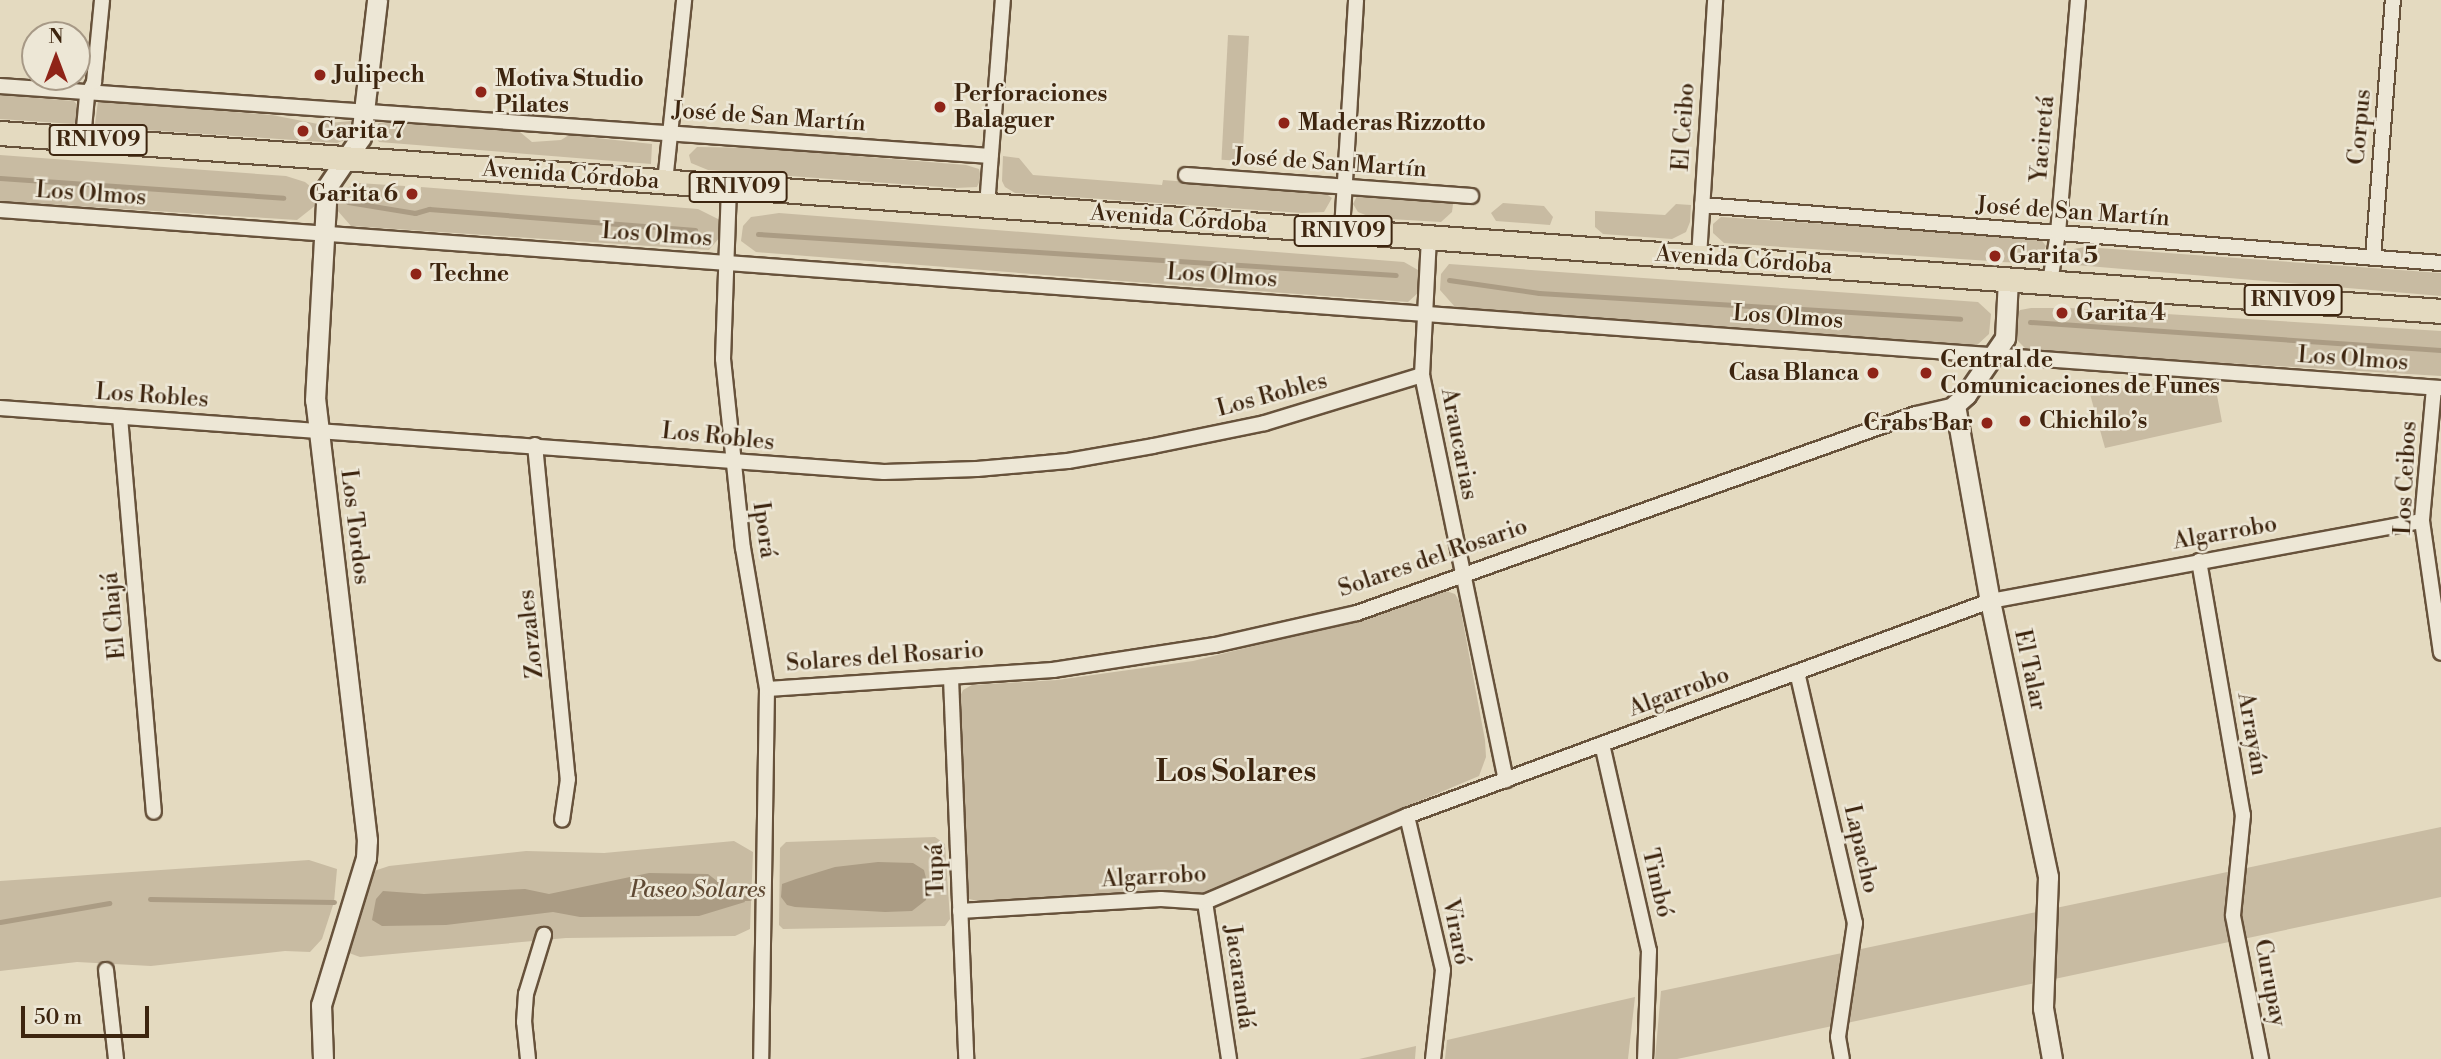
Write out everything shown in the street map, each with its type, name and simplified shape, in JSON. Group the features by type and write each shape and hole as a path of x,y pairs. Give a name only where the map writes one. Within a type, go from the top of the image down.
{"main road":[{"name":"Avenida Córdoba","path":"0,133 2441,311"}],"street":[{"path":"83,139 89,92 94,82 102,0"},
{"name":"Los Tordos","path":"323,1059 321,1005 366,858 367,840 315,400 327,187 361,137 377,0"},
{"path":"665,182 684,0"},
{"path":"987,206 1003,0"},
{"path":"1342,230 1356,0"},
{"name":"El Ceibo","path":"1699,257 1715,0"},
{"name":"Yaciretá","path":"2050,282 2058,233 2078,0"},
{"name":"Corpus","path":"2373,258 2393,0"},
{"name":"José de San Martín","path":"0,86 991,156"},
{"name":"José de San Martín","path":"1186,175 1471,196"},
{"name":"Iporá","path":"729,187 723,359 732,461 767,689 761,1059"},
{"name":"José de San Martín","path":"1702,205 2441,263"},
{"name":"Los Olmos","path":"0,210 2438,388"},
{"name":"Araucarias","path":"1429,237 1422,375 1506,780"},
{"path":"1955,405 1995,355 2005,338 2008,279"},
{"name":"Los Robles","path":"0,408 535,445 789,468 884,472 977,470 1068,461 1265,423 1422,375"},
{"name":"Los Ceibos","path":"2438,388 2422,521 2441,653"},
{"name":"Solares del Rosario","path":"767,689 1053,670 1215,645 1357,613 1916,414 1955,405"},
{"name":"El Talar","path":"1955,405 1990,601 2048,877 2043,1008 2052,1059"},
{"name":"El Chajá","path":"120,417 154,811"},
{"name":"Zorzales","path":"535,445 568,779 562,820"},
{"name":"Algarrobo","path":"960,911 1161,899 1205,902 1407,816 1990,601 2422,521"},
{"name":"Arrayán","path":"2199,561 2244,815 2233,916"},
{"name":"Lapacho","path":"1797,672 1855,923 1838,1037 1842,1059"},
{"name":"Tupá","path":"951,678 966,1059"},
{"name":"Timbó","path":"1602,744 1649,951 1645,1059"},
{"name":"Viraró","path":"1407,816 1443,970 1433,1059"},
{"name":"Jacarandá","path":"1205,902 1228,1059"},
{"name":"Curupay","path":"2233,916 2261,1059"},
{"path":"528,1059 524,1022 526,993 544,935"},
{"path":"106,971 116,1059"}],"green space":[{"path":"1228,35 1249,36 1242,161 1221,160"},
{"path":"0,95 74,101 80,108 80,121 73,124 0,119"},
{"path":"98,101 272,115 318,124 351,121 350,138 337,143 102,127 95,124"},
{"path":"398,121 520,132 532,142 561,140 569,135 652,144 651,164 379,142 373,132 379,123"},
{"path":"697,147 759,148 966,165 979,169 981,178 977,187 955,188 708,170 691,163 689,155"},
{"path":"0,155 286,176 305,182 316,191 316,205 297,220 0,201"},
{"path":"1003,156 1019,158 1033,175 1162,185 1163,180 1325,193 1332,198 1324,212 1302,213 1015,193 1005,187 1002,181"},
{"path":"358,183 405,186 405,199 420,199 421,187 698,209 720,220 720,237 709,250 351,226 337,210 340,191"},
{"path":"1357,196 1445,200 1453,204 1452,212 1441,222 1373,218 1358,212 1353,204"},
{"path":"1503,203 1544,206 1553,217 1550,225 1496,221 1491,213"},
{"path":"1676,204 1691,205 1690,222 1686,232 1672,239 1603,234 1595,227 1595,211 1665,215"},
{"path":"779,213 1404,262 1418,270 1418,293 1408,302 1108,280 756,252 741,241 743,226 751,217"},
{"path":"1721,217 2040,238 2046,246 2039,261 2028,263 2001,262 2000,250 1990,250 1990,261 1724,243 1713,233 1713,224"},
{"path":"2085,247 2441,273 2441,296 2076,265 2071,259 2074,249"},
{"path":"1449,264 1978,302 1991,314 1989,334 1976,346 1455,307 1440,290 1441,274"},
{"path":"2055,308 2056,319 2069,319 2069,308 2441,331 2441,376 2028,351 2014,337 2015,318 2020,310"},
{"path":"2088,387 2216,390 2222,422 2105,448"},
{"path":"1443,590 1455,594 1459,601 1485,740 1486,757 1479,776 1201,893 987,903 969,899 958,701 963,690 972,685 1057,680 1193,661 1379,615"},
{"path":"2441,827 2441,897 1677,1059 1655,1059 1661,991"},
{"name":"Paseo Solares","path":"935,837 945,844 950,919 945,926 783,929 779,925 780,848 786,842"},
{"name":"Paseo Solares","path":"734,841 753,852 750,929 735,936 566,938 360,957 349,953 350,940 374,871 389,866 526,851 604,853"},
{"path":"309,860 337,869 334,902 322,939 310,952 285,951 151,966 77,962 0,971 0,881"},
{"path":"1635,997 1628,1059 1445,1059 1447,1040"},
{"path":"1416,1046 1415,1059 1359,1059"}],"shaded area":[{"path":"878,862 913,863 924,870 928,886 926,900 912,911 885,912 795,907 787,905 781,897 782,884 835,867"},
{"path":"649,873 708,874 726,888 741,892 745,902 699,916 580,917 553,912 446,925 382,926 372,920 376,899 383,891 424,894 525,889 549,894"}],"waterway":[{"path":"0,178 283,198"},
{"path":"348,202 415,213 429,209 695,230"},
{"path":"758,234 1396,275"},
{"path":"1449,280 1539,293 1960,319"},
{"path":"2030,322 2441,350"},
{"path":"738,898 749,898"},
{"path":"150,899 334,902"},
{"path":"0,922 109,903"}],"place":[{"name":"Julipech","path":"320,75"},
{"name":"Motiva Studio Pilates","path":"481,92"},
{"name":"Perforaciones Balaguer","path":"940,107"},
{"name":"Maderas Rizzotto","path":"1284,123"},
{"name":"Garita 7","path":"303,131"},
{"name":"Garita 6","path":"412,194"},
{"name":"Garita 5","path":"1995,256"},
{"name":"Techne","path":"416,274"},
{"name":"Garita 4","path":"2062,313"},
{"name":"Casa Blanca","path":"1873,373"},
{"name":"Central de Comunicaciones de Funes","path":"1926,373"},
{"name":"Chichilo’s","path":"2025,421"},
{"name":"Crabs Bar","path":"1987,423"}],"district":[{"name":"Los Solares","path":"1236,772"}]}
